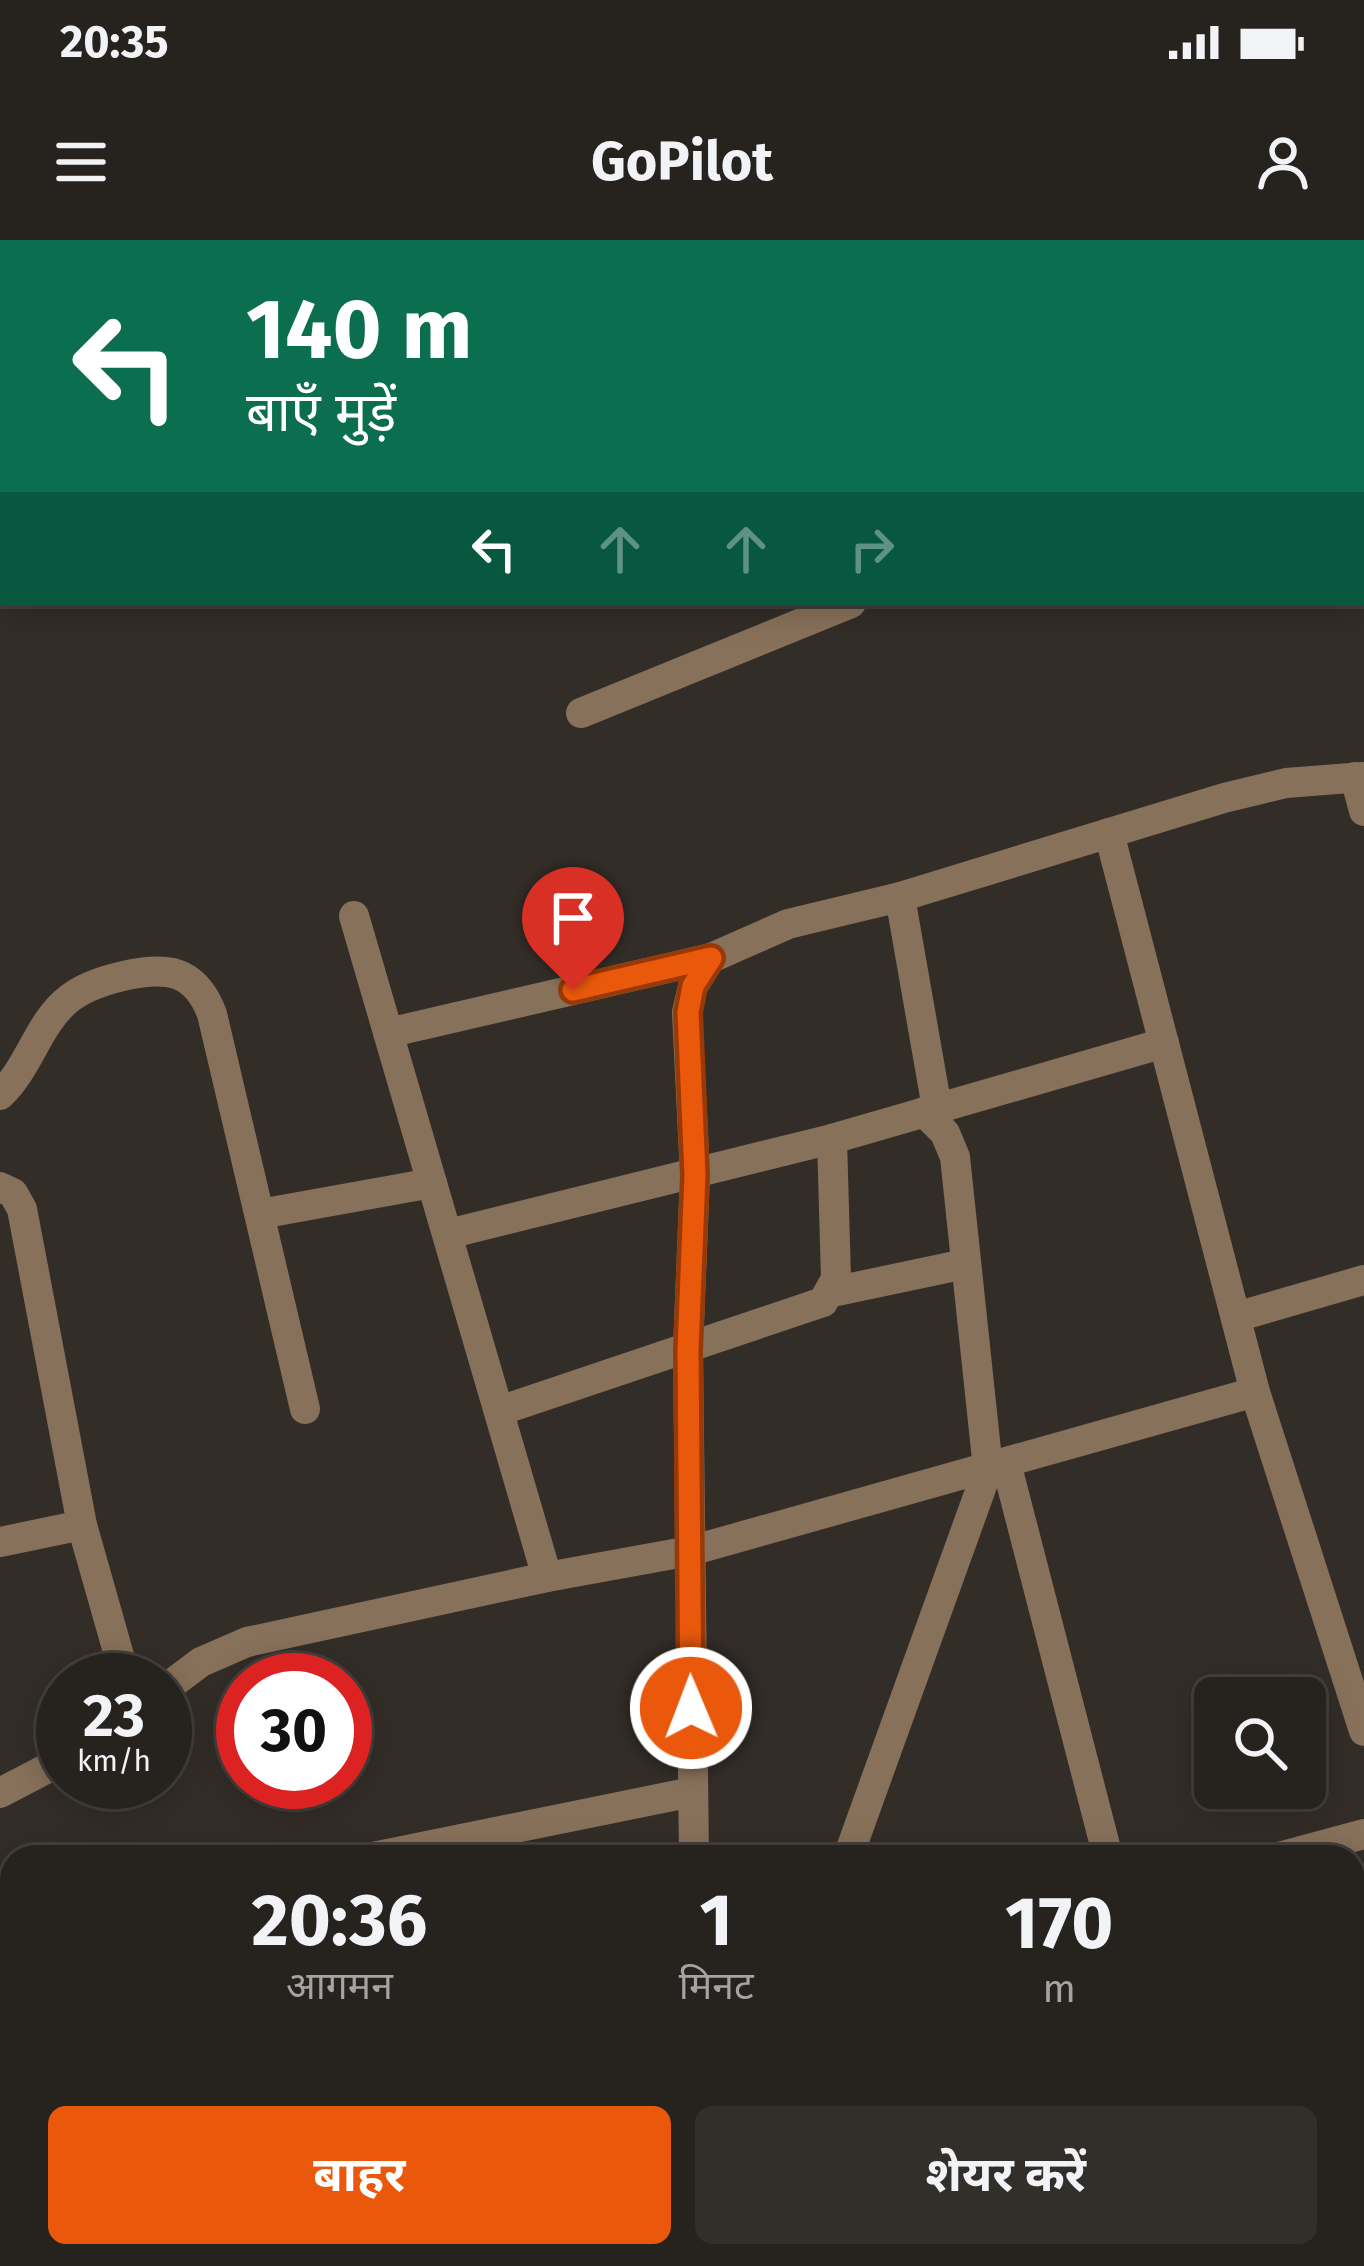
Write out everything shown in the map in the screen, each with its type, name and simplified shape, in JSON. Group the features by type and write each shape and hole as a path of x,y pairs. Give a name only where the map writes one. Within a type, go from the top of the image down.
{"street":[{"path":"581,713 844,606"},
{"path":"388,1034 711,958 788,924 900,897 1286,783 1359,777 1364,812"},
{"path":"1109,833 1256,1393 1364,1731"},
{"path":"900,897 930,1110 955,1157 965,1264 997,1466 1105,1845"},
{"path":"354,916 547,1577"},
{"path":"694,1845 688,1350 695,1175 688,1012 693,986 711,958"},
{"path":"0,1095 31,1059 52,1018 80,992 105,980 157,968 184,974 206,997 212,1014 305,1408"},
{"path":"448,1234 695,1175 1164,1042"},
{"path":"832,1138 837,1259 832,1292"},
{"path":"260,1214 432,1183"},
{"path":"0,1187 13,1193 22,1209 82,1525 118,1653"},
{"path":"499,1411 809,1309 832,1292 965,1264"},
{"path":"1235,1317 1364,1280"},
{"path":"192,1668 247,1642 547,1577 691,1552 1256,1393"},
{"path":"853,1845 997,1466"},
{"path":"0,1542 82,1525"},
{"path":"0,1792 36,1774"},
{"path":"432,1845 692,1792"},
{"path":"1323,1845 1364,1834"}],"route":[{"path":"573,990 711,958 693,986 688,1012 695,1175 688,1350 691,1708"}]}
